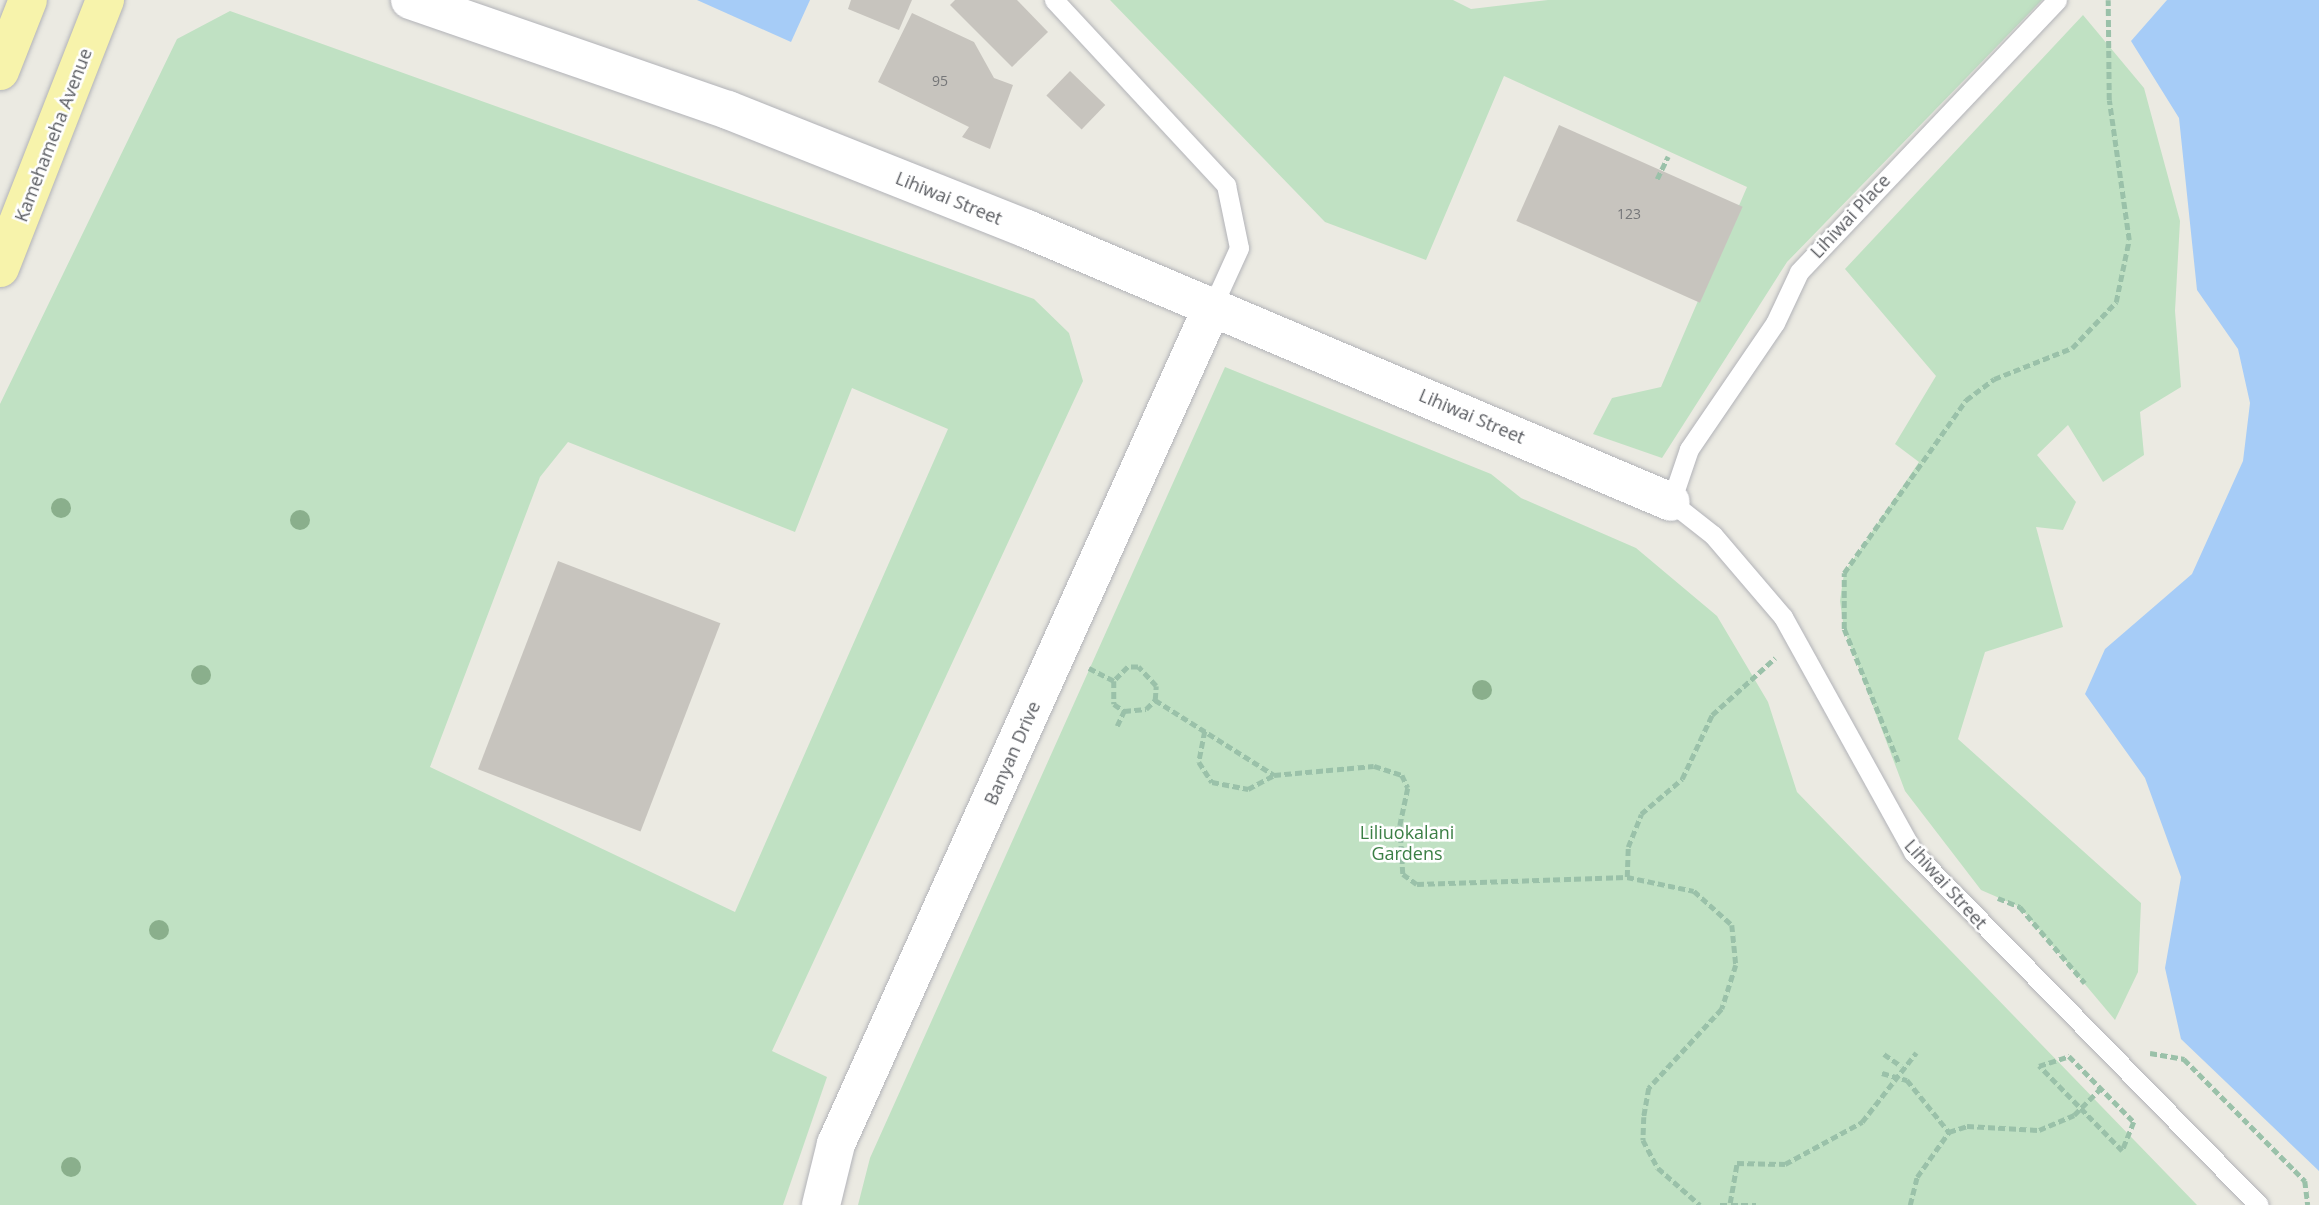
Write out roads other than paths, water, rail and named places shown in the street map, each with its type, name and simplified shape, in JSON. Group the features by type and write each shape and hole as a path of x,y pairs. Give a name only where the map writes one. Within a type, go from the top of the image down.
{"main road":[{"path":"0,71 28,0"},
{"name":"Kamehameha Avenue","path":"0,268 105,0"}],"street":[{"name":"Lihiwai Street","path":"410,0 728,110 1213,305 1671,502"},
{"name":"Banyan Drive","path":"821,1205 836,1143 1213,305"}],"lane":[{"path":"1054,0 1226,185 1239,248 1213,305"},
{"name":"Lihiwai Place","path":"1671,502 1689,449 1775,323 1799,272 2057,0"},
{"name":"Lihiwai Street","path":"1671,502 1749,574 1799,642 1913,852 2121,1069 2259,1205"}],"water":[{"path":"697,0 810,0 791,42"},
{"path":"2167,0 2319,0 2319,1171 2181,1039 2165,968 2181,877 2145,778 2085,694 2105,649 2192,574 2243,461 2250,403 2238,349 2197,290 2179,118 2131,41"}],"park label":[{"name":"Liliuokalani Gardens","path":"1407,843"}]}
